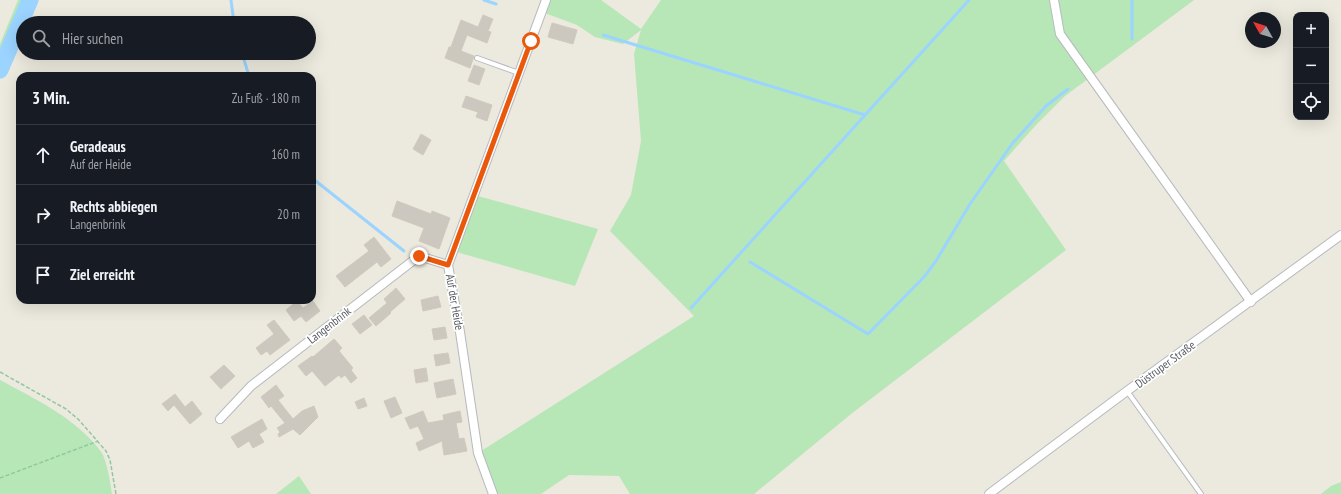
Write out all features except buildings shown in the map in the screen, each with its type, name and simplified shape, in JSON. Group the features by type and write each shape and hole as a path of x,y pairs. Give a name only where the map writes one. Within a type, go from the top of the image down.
{"street":[{"name":"Auf der Heide","path":"492,494 478,453 460,332 448,265 546,0"},
{"path":"1054,0 1060,34 1251,302"},
{"name":"Düstruper Straße","path":"989,494 1341,235"},
{"name":"Langenbrink","path":"220,419 251,386 419,256 448,265"}],"lane":[{"path":"477,58 519,73"},
{"path":"1127,391 1201,494"}],"path":[{"path":"0,372 66,409 78,419 106,451 110,460 116,494"},
{"path":"0,478 98,441"}],"green space":[{"path":"18,0 30,0 23,16 16,16 16,33 0,70 0,44"},
{"path":"546,0 601,0 641,29 661,0 1194,0 1065,96 1036,125 1004,161 1066,250 851,414 754,494 630,494 619,476 569,475 541,494 493,494 478,453 694,316 610,231 631,195 641,141 634,54 641,30 623,44 595,37 577,25 542,12"},
{"path":"474,195 598,229 575,286 453,251"},
{"path":"0,380 62,415 73,423 94,443 105,460 112,494 0,494"},
{"path":"299,476 311,494 276,494"},
{"path":"1341,482 1341,494 1321,494 1331,486"}],"waterway":[{"path":"23,16 30,0"},
{"path":"231,0 233,16"},
{"path":"484,0 496,4"},
{"path":"691,308 969,0"},
{"path":"1132,0 1132,39"},
{"path":"0,70 16,33"},
{"path":"603,35 865,115"},
{"path":"244,60 248,72"},
{"path":"750,262 868,334 924,277 936,261 970,204 1012,144 1046,106 1068,89"},
{"path":"316,181 404,251"}],"route":[{"path":"419,256 448,265 531,41"}]}
